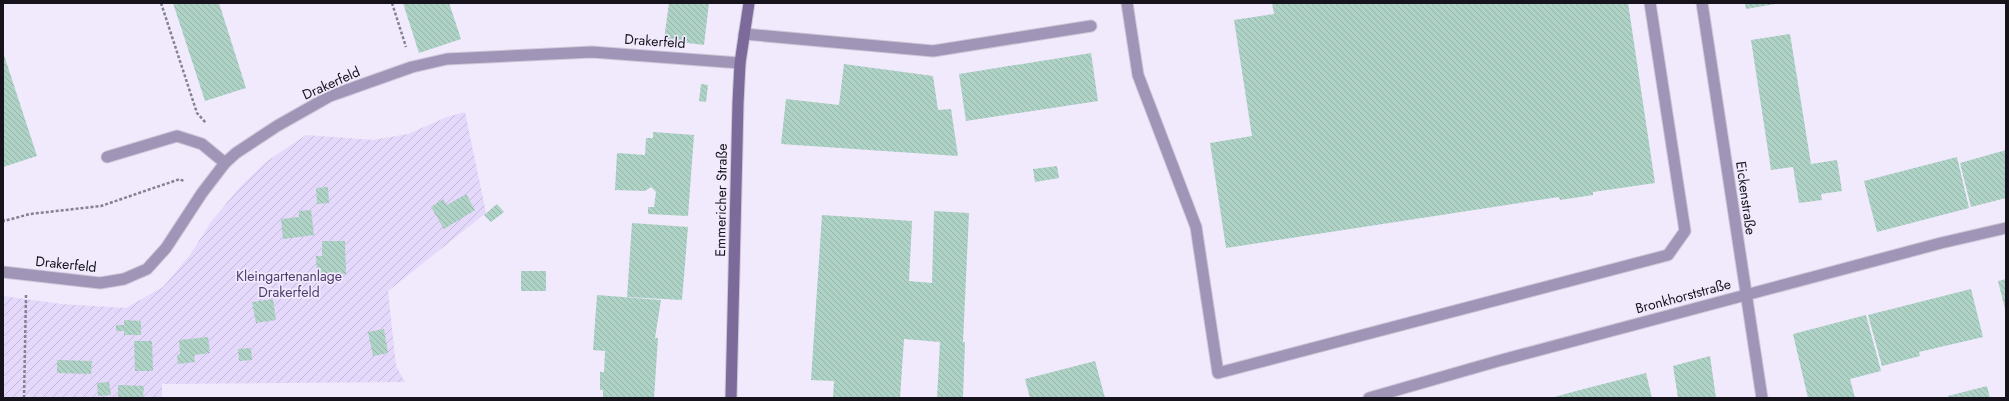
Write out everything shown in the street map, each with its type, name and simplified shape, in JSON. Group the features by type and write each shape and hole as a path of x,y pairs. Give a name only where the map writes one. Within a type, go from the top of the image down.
{"main road":[{"name":"Emmericher Straße","path":"731,398 740,63 748,3"}],"street":[{"path":"1127,3 1138,75 1196,227 1218,373 1668,255 1685,231 1650,3"},
{"name":"Eickenstraße","path":"1702,3 1745,295 1762,398"},
{"path":"744,34 933,51 1091,26"},
{"name":"Drakerfeld","path":"3,272 100,283 124,279 147,269 166,248 202,193 225,163 236,153 271,130 330,96 412,67 447,59 592,52 740,63"},
{"path":"107,157 177,136 202,144 225,163"},
{"name":"Bronkhorststraße","path":"1369,398 1498,360 2006,228"}],"path":[{"path":"161,3 197,113 208,125"},
{"path":"392,3 412,67"},
{"path":"3,219 4,221 30,214 101,206 180,179 202,193"},
{"path":"24,398 26,275"}],"green space":[{"name":"Kleingartenanlage Drakerfeld","path":"465,112 486,213 388,291 396,366 405,382 162,384 162,398 3,398 3,296 61,304 126,308 163,287 190,255 211,222 240,187 266,162 306,135 373,140 408,134 447,117"}],"building":[{"path":"173,3 219,3 246,88 205,101"},
{"path":"403,3 449,3 461,39 419,53"},
{"path":"669,3 709,3 704,45 664,40"},
{"path":"1272,3 1628,3 1655,183 1593,192 1593,195 1560,200 1559,197 1226,248 1210,143 1252,136 1234,20 1274,14"},
{"path":"1745,3 1775,3 1775,4 1746,9"},
{"path":"1790,34 1811,164 1837,160 1842,191 1821,194 1822,200 1799,203 1793,167 1771,170 1751,40"},
{"path":"3,52 37,156 3,167"},
{"path":"1091,53 1098,101 966,121 959,74"},
{"path":"844,64 933,76 938,110 951,109 958,156 781,144 786,99 839,105"},
{"path":"701,84 708,85 706,102 699,101"},
{"path":"653,132 694,135 688,216 648,214 648,207 654,207 656,192 651,187 645,191 615,190 617,153 645,155 646,138 653,138"},
{"path":"2006,150 2006,198 1971,207 1960,163"},
{"path":"1957,157 1969,208 1877,232 1864,181"},
{"path":"1057,166 1059,178 1035,182 1033,169"},
{"path":"328,187 329,203 317,204 316,188"},
{"path":"466,194 475,210 444,229 431,207 443,199 447,205"},
{"path":"497,204 504,212 491,222 484,215"},
{"path":"311,210 314,235 283,239 281,219 299,217 299,211"},
{"path":"934,211 969,213 963,342 965,342 963,398 937,398 940,342 904,339 900,398 833,398 834,381 811,380 822,215 912,221 909,281 932,283"},
{"path":"632,223 688,227 682,300 627,297"},
{"path":"322,241 345,241 346,274 317,275 316,256 322,256"},
{"path":"521,271 546,271 546,291 521,291"},
{"path":"2006,279 2006,309 2005,309 1998,281"},
{"path":"1971,289 1983,337 1919,352 1920,356 1882,366 1868,315"},
{"path":"597,295 661,300 655,338 658,338 654,398 603,398 603,390 600,390 600,372 604,372 605,351 593,350"},
{"path":"273,299 276,320 256,323 252,302"},
{"path":"1866,315 1881,371 1850,379 1855,398 1808,398 1793,334"},
{"path":"124,320 141,321 141,335 124,335 124,331 116,331 116,325 124,325"},
{"path":"384,329 388,353 373,356 368,332"},
{"path":"208,337 210,353 194,355 195,362 178,364 177,355 180,354 179,340"},
{"path":"134,341 152,341 153,371 135,371"},
{"path":"251,348 252,360 239,361 238,349"},
{"path":"1710,356 1716,398 1678,398 1673,366"},
{"path":"57,360 92,361 91,374 57,373"},
{"path":"1095,361 1105,398 1030,398 1025,379"},
{"path":"1646,373 1652,398 1551,398 1576,391"},
{"path":"109,382 111,395 98,396 97,383"},
{"path":"118,385 144,386 143,398 118,398"},
{"path":"1987,386 1990,398 1949,398 1948,396"}]}
